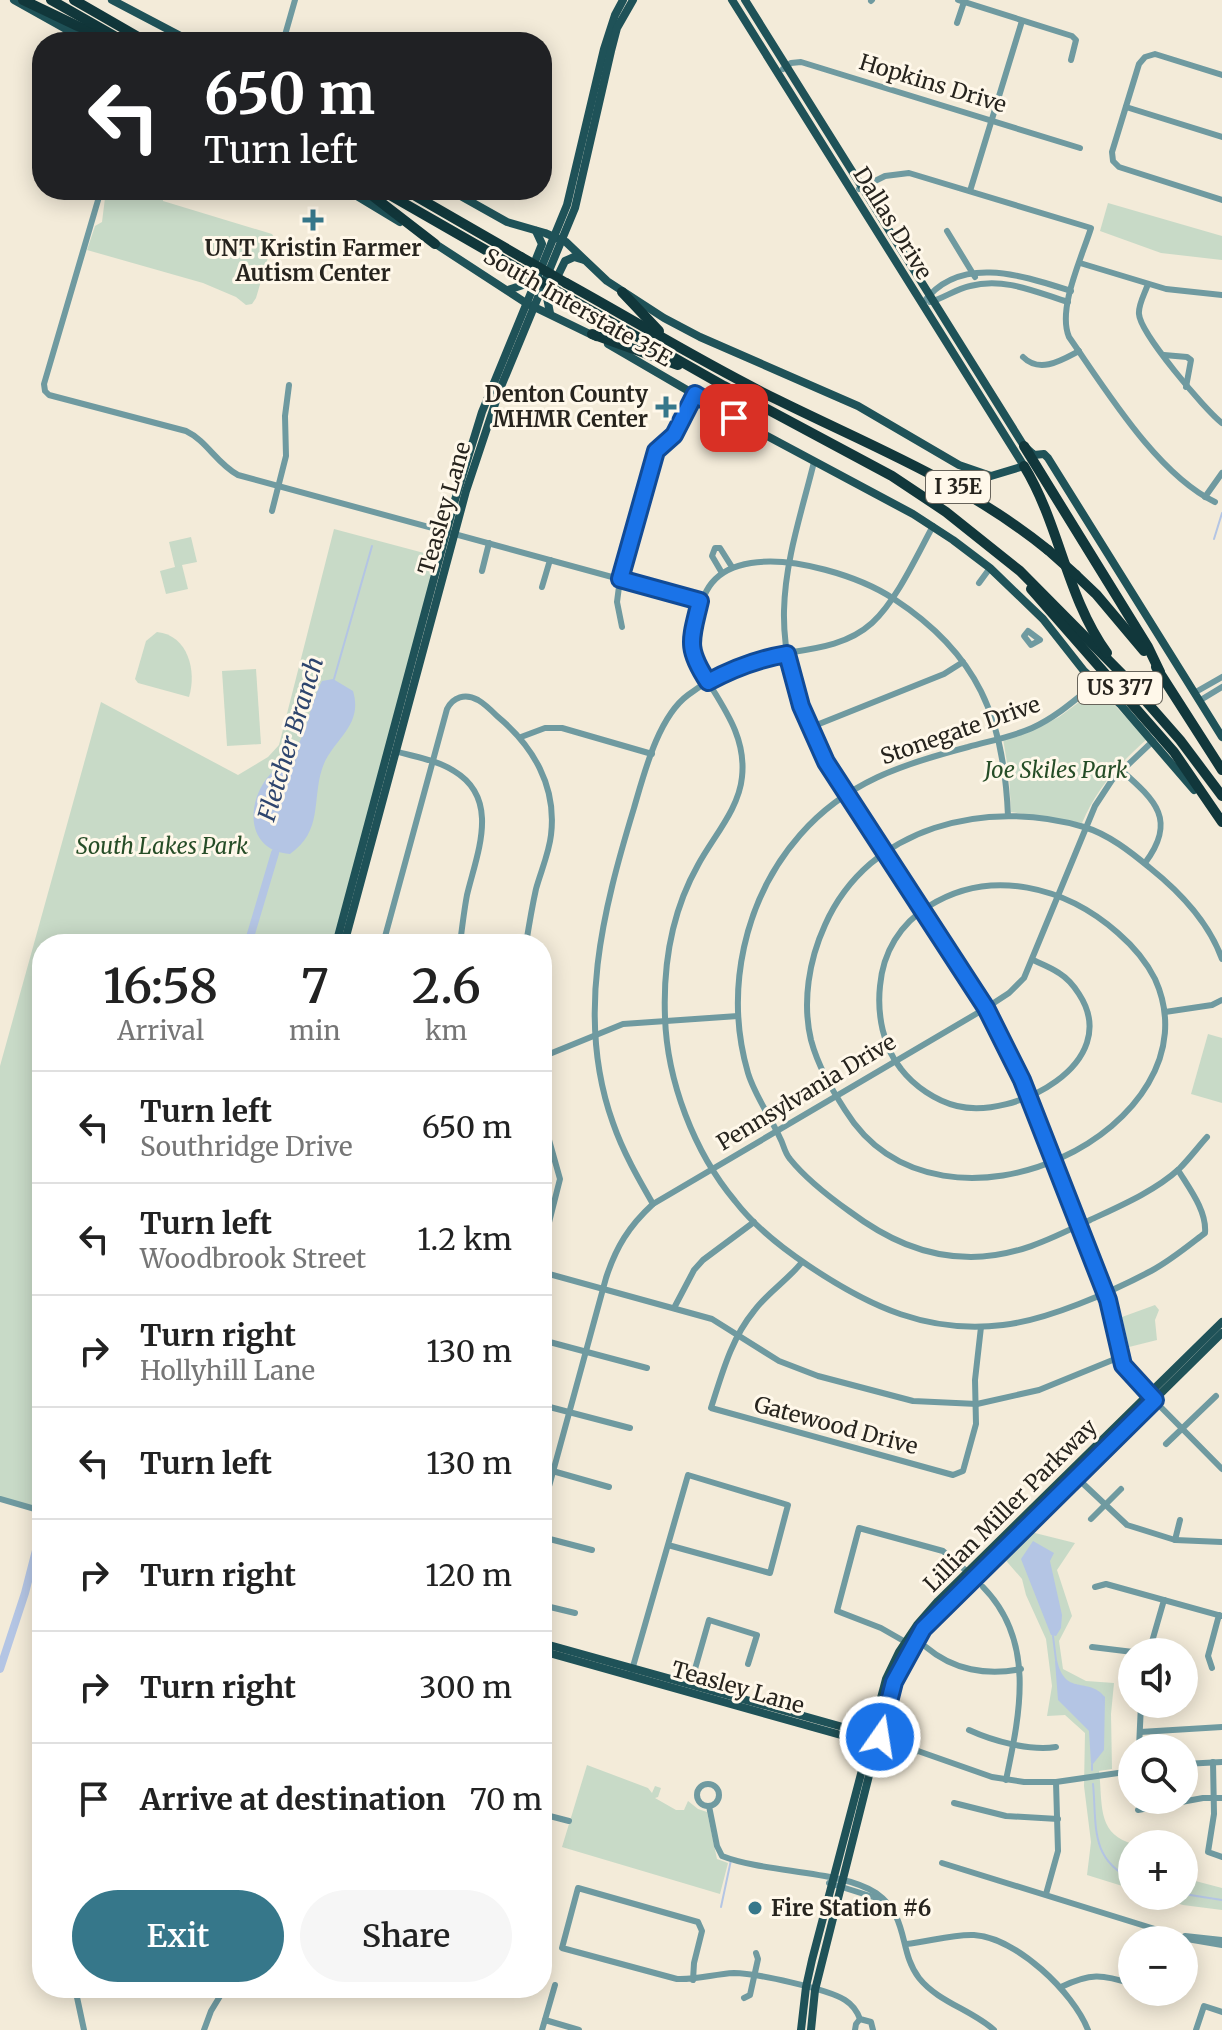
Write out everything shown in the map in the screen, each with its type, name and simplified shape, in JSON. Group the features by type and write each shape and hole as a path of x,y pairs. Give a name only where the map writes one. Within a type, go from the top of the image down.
{"highway":[{"path":"23,0 90,32"},
{"path":"51,0 107,32"},
{"path":"74,0 130,32"},
{"path":"378,200 435,244"},
{"name":"I 35E","path":"400,200 519,262"},
{"name":"I 35E","path":"421,200 695,370 892,476 946,512 1020,571 1122,674 1180,740 1222,796"},
{"name":"I 35E","path":"564,288 666,338 777,400 965,491 993,508 1048,550 1111,611 1160,672 1222,770"},
{"path":"622,292 666,338"},
{"path":"592,334 695,370"},
{"path":"1021,441 1148,647 1160,672"},
{"path":"1024,466 1048,510 1084,614 1122,674"},
{"name":"US 377","path":"1020,571 1036,596 1174,752 1222,824"}],"main road":[{"path":"14,0 71,32"},
{"path":"112,0 173,32"},
{"name":"Teasley Lane","path":"346,934 392,751 480,430 530,304 577,200 580,169 604,49 623,0"},
{"name":"Teasley Lane","path":"580,169 611,51 622,17 633,0"},
{"name":"Dallas Drive","path":"732,0 1024,466"},
{"name":"Dallas Drive","path":"745,0 1021,441"},
{"path":"743,18 750,17 763,37 770,39"},
{"name":"South Interstate 35E","path":"363,200 530,304 592,334 814,462 933,526 990,568 1051,628 1096,683 1153,741 1222,824"},
{"name":"South Interstate 35E","path":"467,200 504,221 571,244 622,292 700,337 858,406 971,471 991,476 1024,466"},
{"path":"507,290 526,284 542,244 536,231"},
{"path":"550,313 547,298 565,261 574,257 588,262"},
{"path":"984,401 1010,434 1038,455 1044,454 1048,458 1222,737"},
{"name":"Teasley Lane","path":"339,934 392,751"},
{"name":"Lillian Miller Parkway","path":"970,1574 1076,1477 1222,1322"},
{"name":"Lillian Miller Parkway","path":"875,1740 909,1644 970,1574 1222,1333"},
{"name":"Teasley Lane","path":"552,1646 875,1740"},
{"name":"Teasley Lane","path":"552,1653 691,1683 733,1700"},
{"path":"801,2030 875,1740"},
{"path":"810,1988 811,2030"}],"street":[{"path":"286,32 295,0"},
{"path":"957,23 961,1 1074,38 1071,60"},
{"path":"970,191 1022,21"},
{"path":"1222,75 1155,54 1145,57 1139,64 1112,152 1113,161 1119,167 1222,200"},
{"name":"Hopkins Drive","path":"787,65 801,62 1080,148"},
{"path":"778,74 787,65"},
{"path":"1126,107 1222,137"},
{"path":"852,192 885,176 909,173 1091,228 1068,302 1065,324 1069,337 1170,470 1215,502"},
{"path":"98,200 44,384 49,395 186,431 197,436 228,470 280,487 700,601"},
{"path":"947,231 977,284"},
{"path":"1080,263 1182,292 1222,295"},
{"path":"923,303 950,281 974,274 1008,273 1071,291"},
{"path":"931,298 977,284 1013,285 1068,302"},
{"path":"1148,284 1139,315 1143,328 1186,387 1222,423"},
{"path":"1023,357 1029,363 1042,365 1057,363 1079,351"},
{"path":"1164,355 1191,360 1186,387"},
{"path":"272,511 286,456 285,416 289,385"},
{"path":"622,627 617,602 620,579 656,451 674,435 695,394"},
{"path":"814,462 788,563 784,613 792,678 809,728 826,762 986,1008 1028,1097 1105,1291 1120,1357 1127,1372 1222,1469"},
{"path":"1205,497 1222,473"},
{"path":"653,1204 634,1172 613,1123 601,1076 596,1034 596,970 604,918 652,754 674,709 708,682 740,665 829,646 860,632 878,617 933,526"},
{"path":"482,571 489,543"},
{"path":"722,573 712,556 715,548 720,548 732,567"},
{"path":"542,587 550,560"},
{"path":"1008,816 1000,738 986,699 963,662 935,630 891,597 831,572 788,563 757,562 732,567 713,581 700,601 690,644 697,665 736,729 743,756 742,780 736,802 695,869 675,919 665,970 669,1056 696,1138 733,1199 754,1222 802,1262 849,1293 893,1313 942,1325 981,1327 1027,1321 1153,1270 1205,1233 1206,1224 1196,1200 1178,1170"},
{"path":"979,583 990,568"},
{"path":"1040,640 1051,628"},
{"path":"809,728 934,679 963,662"},
{"path":"1197,697 1222,677"},
{"name":"Stonegate Drive","path":"1096,683 1058,715 1029,729 908,763 870,780 819,815 799,836 781,859 763,891 746,938 740,966 738,1016 747,1071 789,1158 815,1185 879,1233 920,1250 968,1257 999,1255 1034,1246 1129,1202 1178,1170 1207,1137"},
{"path":"1197,697 1222,687"},
{"path":"386,934 447,709 453,700 463,696 477,699 521,737 543,775 551,803 549,849 528,934"},
{"path":"521,737 545,728 562,728 652,754"},
{"name":"Pennsylvania Drive","path":"552,1478 602,1291 620,1242 635,1220 653,1204 986,1008 1018,985 1033,960 1095,806 1121,770 1153,741"},
{"path":"392,751 453,770 468,781 478,798 483,832 466,899 461,934"},
{"path":"1121,770 1157,807 1163,827 1158,845 1145,863"},
{"path":"1033,960 1059,972 1069,981 1088,1013 1085,1048 1072,1068 1028,1097 991,1108 954,1106 920,1087 905,1074 895,1060 881,1025 878,1000 888,951 896,936 908,921 923,910 954,894 992,885 1024,886 1058,896 1090,911 1131,946 1153,975 1165,1012 1161,1054 1145,1091 1102,1134 1054,1162 992,1179 963,1180 930,1174 877,1147 851,1120 824,1075 811,1039 810,972 820,935 835,903 861,871 884,851 938,826 980,817 1008,816 1086,827 1145,863 1190,907 1213,939 1222,959"},
{"path":"1165,1012 1212,1005 1222,1000"},
{"path":"552,1053 623,1024 738,1016"},
{"path":"552,1151 560,1179 552,1211"},
{"path":"674,1308 694,1270 703,1260 754,1222"},
{"path":"737,1334 755,1308 789,1279 802,1262"},
{"path":"552,1275 712,1319 779,1361 818,1376 913,1401 977,1404 1039,1390 1120,1357"},
{"path":"977,1404 975,1380 981,1327"},
{"name":"Gatewood Drive","path":"737,1334 711,1408 716,1410 953,1475 963,1471 977,1404"},
{"path":"552,1343 647,1368"},
{"path":"1166,1444 1216,1396"},
{"path":"552,1408 630,1428"},
{"path":"554,1471 609,1487"},
{"path":"632,1671 668,1545 688,1475 788,1505 770,1573 668,1545"},
{"path":"1076,1477 1127,1525 1175,1540 1222,1542"},
{"path":"1091,1519 1121,1489"},
{"path":"0,1499 32,1508"},
{"path":"1175,1540 1180,1520"},
{"path":"909,1644 881,1628 837,1611 859,1528 943,1551 970,1574"},
{"path":"552,1540 592,1550"},
{"path":"1095,1587 1106,1584 1220,1615 1208,1656 1212,1668"},
{"path":"983,1587 996,1600 1009,1623 1017,1643 1021,1669 1019,1707 1006,1780"},
{"path":"1153,1638 1164,1600"},
{"path":"552,1607 575,1613"},
{"path":"691,1683 709,1620 757,1635 748,1664"},
{"path":"926,1647 935,1655 983,1673 1021,1669"},
{"path":"1092,1647 1118,1650"},
{"path":"1140,1718 1140,1732 1222,1727"},
{"path":"969,1730 994,1740 1046,1749 1056,1747"},
{"path":"875,1740 912,1746 918,1751 1006,1780 1056,1782 1118,1773"},
{"path":"1213,1762 1218,1798 1208,1852 1222,1857"},
{"path":"1198,1763 1222,1762"},
{"path":"1046,1894 1058,1851 1056,1782"},
{"path":"1198,1801 1218,1798"},
{"path":"954,1803 1006,1816 1058,1819"},
{"path":"709,1806 722,1856 837,1883 883,1900 899,1919 915,1973 927,1987 979,2017 994,2030"},
{"path":"552,1816 569,1821"},
{"path":"942,1863 1181,1936 1222,1942"},
{"path":"693,1980 702,1931 698,1922 578,1888 562,1948 672,1978 693,1980 735,1973 810,1988 845,2000 856,2009 860,2019"},
{"path":"906,1944 973,1935 984,1937 1033,1962 1061,1987 1088,2030"},
{"path":"744,1998 750,1995 758,1959 756,1953"},
{"path":"1061,1987 1083,1977 1101,1975 1118,1980"},
{"path":"552,1996 555,1985"},
{"path":"77,1998 84,2030"},
{"path":"204,2030 219,1998"},
{"path":"542,2030 551,1998"},
{"path":"1196,2030 1204,2006 1222,2012"},
{"path":"855,2030 860,2019"},
{"path":"860,2019 871,2022 873,2030"},
{"path":"545,2020 579,2030"}],"green space":[{"path":"105,200 163,200 274,237 256,298 252,304 246,305 236,297 203,283 87,250 95,226 102,222"},
{"path":"1108,203 1222,236 1222,260 1161,253 1100,231"},
{"name":"South Lakes Park","path":"334,529 439,557 339,934 37,934 101,702 238,775 268,757 279,745"},
{"path":"191,537 197,562 182,565 188,589 166,594 160,571 175,567 169,542"},
{"path":"157,632 176,640 188,656 192,676 189,697 138,683 135,679 146,641"},
{"path":"256,669 261,744 227,746 222,671"},
{"name":"Joe Skiles Park","path":"1098,688 1147,739 1110,777 1082,823 1011,812 1003,739 1031,731 1059,717"},
{"name":"South Lakes Park","path":"32,951 32,1505 0,1497 0,1066"},
{"path":"1208,1034 1222,1038 1222,1103 1191,1094"},
{"path":"1155,1305 1159,1310 1155,1320 1157,1340 1129,1347 1122,1317"},
{"path":"1031,1532 1075,1543 1057,1570 1072,1616 1059,1641 1063,1669 1086,1681 1114,1683 1112,1769 1099,1771 1104,1816 1107,1825 1118,1837 1118,1885 1087,1875 1091,1842 1084,1786 1085,1733 1065,1715 1047,1716 1052,1686 1046,1639 1022,1579 1002,1556"},
{"path":"587,1765 648,1788 652,1793 655,1786 661,1788 655,1798 676,1810 684,1810 688,1801 707,1812 717,1859 728,1863 720,1894 562,1847"},
{"path":"1198,1882 1222,1888 1222,1910 1198,1907"}],"water":[{"path":"333,679 353,691 354,714 322,769 315,814 308,835 290,854 276,851 258,836 254,826 255,802 267,778 299,744 322,681"},
{"path":"1033,1541 1054,1553 1050,1561 1062,1615 1061,1628 1056,1636 1051,1635 1021,1559"},
{"path":"1057,1660 1065,1678 1098,1691 1105,1697 1104,1750 1093,1764 1089,1731 1058,1700"}],"waterway":[{"path":"1214,539 1222,513"},
{"name":"Fletcher Branch","path":"334,679 372,546"},
{"name":"Fletcher Branch","path":"251,934 275,853"},
{"name":"Fletcher Branch","path":"0,1669 32,1566"},
{"path":"1053,1636 1056,1660"},
{"path":"1092,1764 1092,1770"},
{"path":"1093,1784 1098,1839 1108,1861 1118,1871"},
{"path":"721,1907 731,1860"},
{"path":"1198,1896 1222,1900"}],"place":[{"name":"UNT Kristin Farmer Autism Center","path":"313,220"},
{"name":"Denton County MHMR Center","path":"666,407"},
{"name":"Fire Station #6","path":"755,1908"}],"route":[{"path":"734,418 695,394 683,422 656,451 620,579 700,601 690,644 697,665 708,682 740,665 787,654 801,706 826,762 1001,1035 1022,1080 1108,1300 1123,1365 1155,1400 923,1629 894,1682 880,1737"}]}
